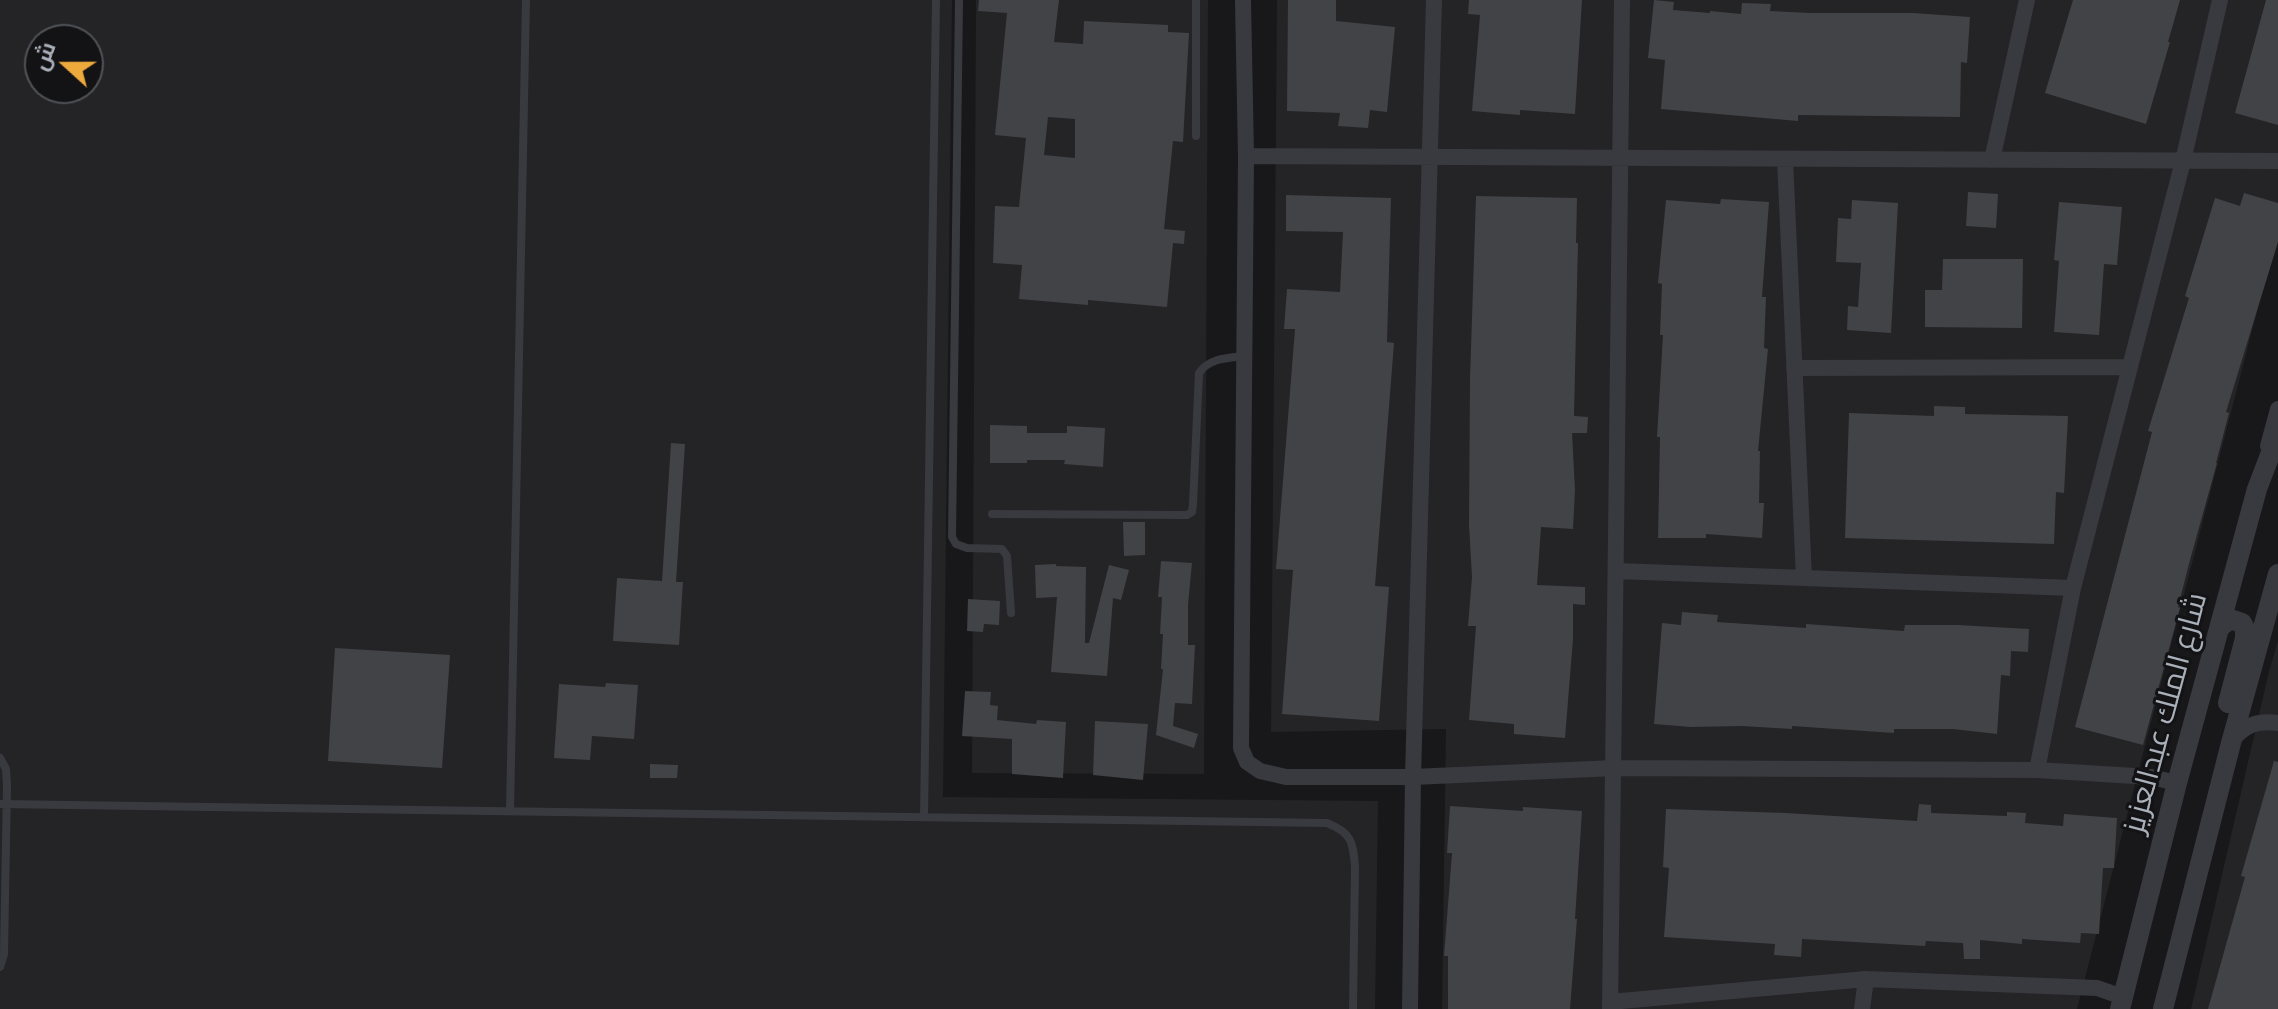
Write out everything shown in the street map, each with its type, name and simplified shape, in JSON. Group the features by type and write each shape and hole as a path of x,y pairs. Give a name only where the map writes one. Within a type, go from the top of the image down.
{"street":[{"path":"1243,0 1246,156 1241,748 1247,762 1260,771 1286,777 1413,777 1615,768 2037,770 2151,777 2177,783"},
{"path":"1410,1009 1413,777 1434,0"},
{"path":"1622,0 1610,1006 1866,979 2097,988 2121,1003"},
{"path":"1992,160 2027,0"},
{"path":"2037,770 2073,588 2183,161 2220,0"},
{"path":"1246,156 2278,161"},
{"path":"1785,159 1804,578"},
{"path":"1794,368 2130,367"},
{"path":"2257,489 2278,409"},
{"name":"شارع الملك عبدالعزيز","path":"2121,1003 2257,489 2278,434"},
{"path":"1617,571 2073,588"},
{"path":"2163,1009 2278,574"},
{"path":"2205,845 2207,782 2245,638 2245,629 2236,620 2224,621 2219,628"},
{"path":"2231,743 2245,727 2267,721 2278,723"},
{"path":"1862,1009 1866,979"}],"lane":[{"path":"510,811 526,0"},
{"path":"924,817 936,0"},
{"path":"959,0 952,537 956,544 967,548 1002,549 1007,556 1011,613"},
{"path":"1196,0 1196,136"},
{"path":"992,514 1187,515 1192,512 1199,373 1202,367 1217,359 1244,356"},
{"path":"0,758 6,769 2,803 4,954 0,967"},
{"path":"2,803 1327,823 1349,836 1353,848 1353,1009"}],"shaded area":[{"path":"0,0 952,0 943,797 1378,801 1375,1009 0,1009"},
{"path":"976,0 1208,0 1204,774 972,773"},
{"path":"1277,0 2278,0 2278,230 2077,1009 1442,1009 1446,729 1271,732"},
{"path":"2278,641 2278,1009 2191,1009 2269,671"}],"building":[{"path":"979,0 1059,0 1054,42 1083,44 1084,21 1168,25 1168,32 1189,33 1183,142 1173,141 1164,229 1185,231 1184,244 1173,243 1167,307 1088,300 1088,305 1019,299 1022,265 993,263 995,206 1019,207 1026,138 995,135 1007,13 978,11","holes":["1048,117 1075,119 1075,158 1044,155"]},
{"path":"1288,0 1336,0 1336,21 1395,27 1387,112 1370,110 1368,128 1338,126 1340,113 1287,111"},
{"path":"1469,0 1582,0 1575,114 1520,110 1520,115 1472,111 1480,15 1468,14"},
{"path":"1654,0 1674,2 1673,10 1710,13 1741,14 1742,3 1771,4 1770,11 1970,17 1967,63 1961,62 1960,117 1798,115 1798,121 1661,109 1665,60 1648,58"},
{"path":"2073,0 2180,0 2146,124 2045,93"},
{"path":"2266,0 2278,0 2278,125 2235,113"},
{"path":"1968,192 1998,194 1996,228 1966,226"},
{"path":"2244,193 2278,203 2278,242 2226,412 2229,413 2217,463 2143,745 2075,727 2152,432 2148,431 2189,298 2185,296 2215,198 2240,206"},
{"path":"1286,195 1391,198 1387,342 1394,343 1375,586 1389,587 1379,721 1282,714 1293,570 1276,569 1295,329 1284,329 1287,289 1340,292 1343,232 1286,231"},
{"path":"1476,196 1577,198 1574,416 1588,417 1587,433 1572,433 1575,490 1573,529 1541,527 1537,585 1585,587 1585,605 1573,604 1565,738 1514,734 1514,724 1469,720 1476,626 1468,626 1472,577 1469,525 1470,379"},
{"path":"1721,199 1769,202 1762,297 1766,297 1764,348 1768,349 1758,451 1759,503 1764,503 1762,538 1706,534 1706,538 1658,538 1660,437 1657,437 1663,335 1660,335 1662,284 1658,283 1666,200 1720,204"},
{"path":"1852,200 1898,203 1891,333 1847,330 1848,306 1858,307 1861,263 1836,262 1838,218 1851,219"},
{"path":"2059,202 2122,207 2117,265 2104,264 2099,335 2054,332 2059,261 2054,260"},
{"path":"1943,259 2023,259 2022,328 1925,327 1925,290 1942,290"},
{"path":"1934,406 1965,407 1965,414 2068,416 2064,493 2056,492 2054,544 1845,538 1849,413 1934,416"},
{"path":"990,425 1027,426 1027,433 1067,433 1067,426 1105,428 1103,467 1064,464 1065,460 990,463"},
{"path":"671,443 685,444 676,582 683,582 679,645 613,641 617,578 662,581"},
{"path":"1123,522 1145,522 1145,555 1124,556"},
{"path":"1161,561 1192,563 1188,645 1195,645 1192,704 1175,703 1173,726 1198,734 1194,748 1156,735 1163,669 1163,634 1160,634 1162,597 1158,597"},
{"path":"1035,565 1086,567 1085,643 1089,643 1109,565 1129,570 1121,600 1113,598 1107,676 1051,672 1057,597 1036,598"},
{"path":"968,599 1000,601 999,625 984,624 983,632 967,631"},
{"path":"1682,612 1718,615 1717,622 1806,628 1806,624 1904,631 1905,625 2029,629 2028,652 2011,651 2010,676 2001,675 1997,734 1953,729 1894,729 1894,733 1792,726 1792,729 1654,724 1662,623 1681,625"},
{"path":"335,648 450,655 442,768 328,761"},
{"path":"606,683 638,685 634,739 592,736 590,760 554,758 559,684 605,687"},
{"path":"965,691 991,692 990,705 998,706 997,720 1036,724 1037,720 1066,722 1063,778 1012,774 1012,739 962,736"},
{"path":"1095,721 1148,724 1143,780 1093,775"},
{"path":"2274,761 2278,762 2278,1009 2208,1009 2245,877 2241,876"},
{"path":"650,764 678,765 677,778 650,778"},
{"path":"1919,804 1931,805 1931,813 2007,816 2007,812 2026,813 2025,823 2063,826 2064,814 2117,818 2114,868 2103,868 2099,934 2081,933 2080,943 2022,939 2022,944 1980,940 1980,959 1964,959 1963,943 1926,941 1925,946 1802,939 1801,957 1774,955 1775,944 1664,937 1669,868 1663,867 1666,809 1917,821"},
{"path":"1450,806 1582,811 1570,1009 1448,1009 1448,956 1444,956 1452,853 1447,853"}]}
